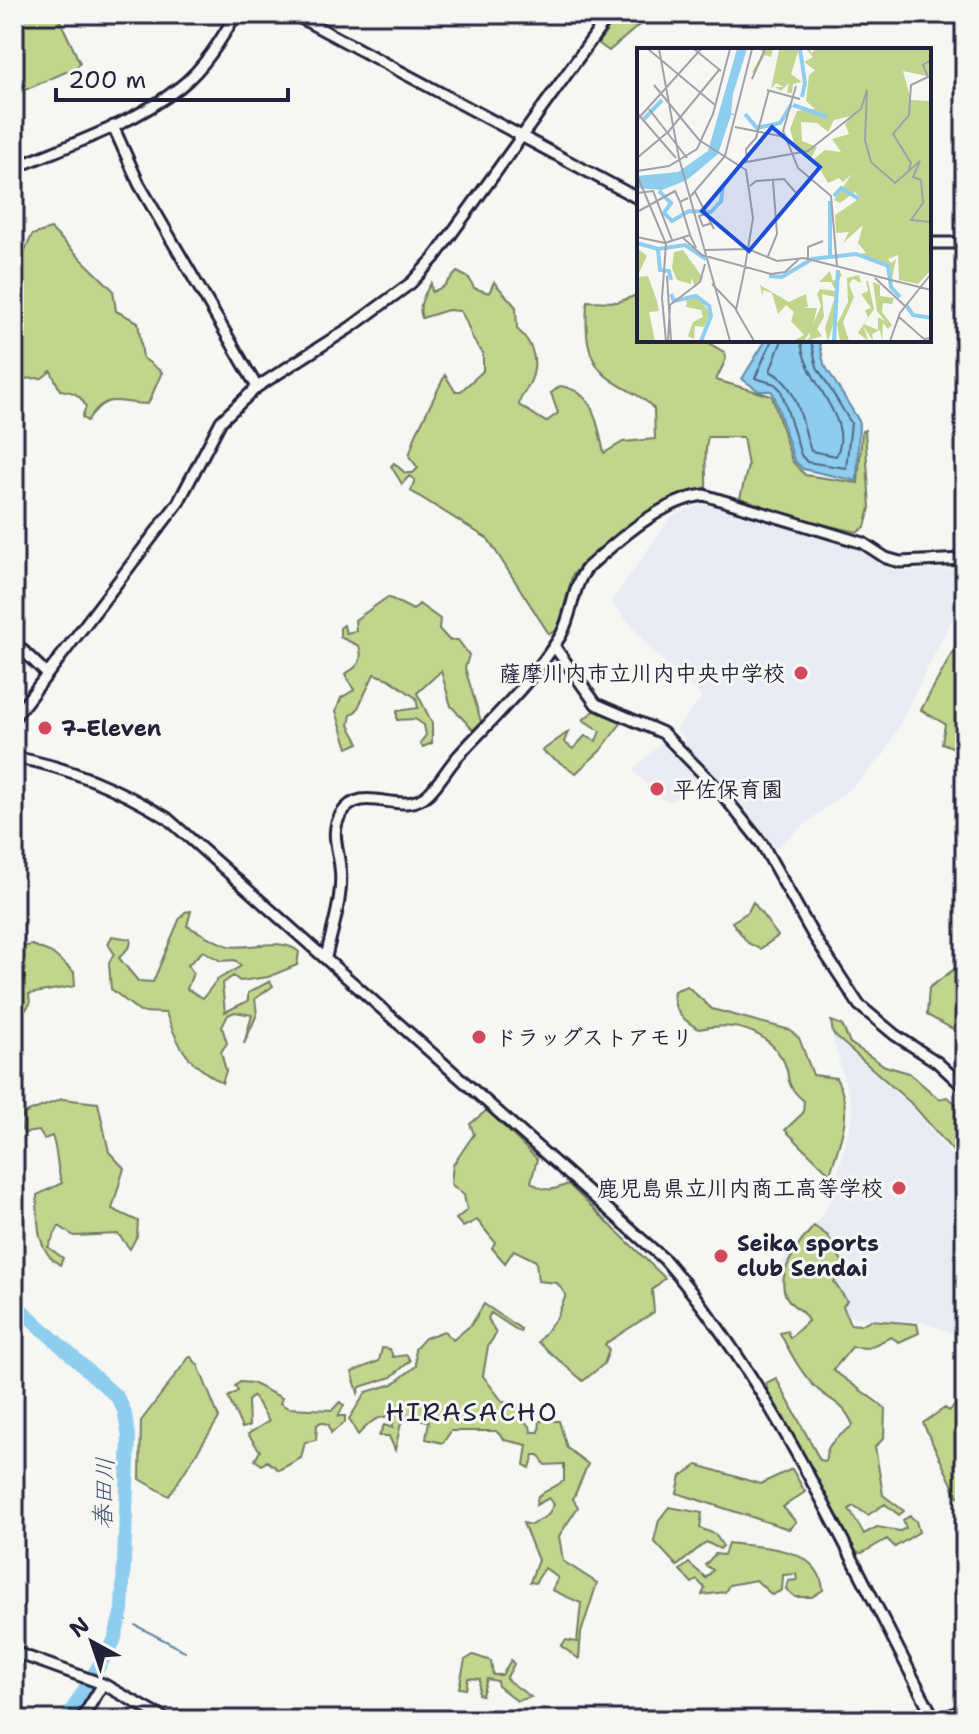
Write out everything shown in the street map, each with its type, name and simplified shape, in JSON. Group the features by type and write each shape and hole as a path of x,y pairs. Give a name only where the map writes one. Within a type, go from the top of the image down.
{"main road":[{"path":"942,1720 965,1710"}],"street":[{"path":"14,168 113,126 180,87 205,61 236,14"},
{"path":"293,14 637,198"},
{"path":"14,718 178,503 221,421 257,387 351,327 411,283 434,258 610,14"},
{"path":"113,126 139,184 257,387"},
{"path":"931,243 965,243"},
{"path":"326,957 340,884 334,836 344,810 365,798 409,804 424,798 509,705 554,646 571,615 579,577 628,535 688,497 718,498 863,543 886,558 900,562 965,559"},
{"path":"14,642 46,673"},
{"path":"554,646 596,704 663,733 718,789 766,850 813,935 859,1005 895,1035 937,1062 965,1088"},
{"path":"14,757 64,767 92,778 167,818 620,1218 696,1295 771,1408 935,1720"},
{"path":"14,1652 85,1676 167,1720"},
{"path":"81,1720 100,1683"}],"shaded area":[{"name":"薩摩川内市立川内中央中学校","path":"698,505 717,506 860,551 887,568 902,572 965,568 964,595 885,753 860,780 777,847 771,846 753,819 685,747 684,737 676,730 702,697 651,649 611,602 671,517"},
{"path":"662,742 697,777 672,801 661,799 633,770"},
{"name":"鹿児島県立川内商工高等学校","path":"832,1036 912,1107 955,1160 965,1194 965,1338 923,1322 853,1317 774,1277 790,1250 819,1220 831,1200 852,1118 853,1110"}],"green space":[{"path":"14,14 57,14 80,63 77,67 14,95"},
{"path":"619,14 652,14 609,51 598,43"},
{"path":"51,229 113,290 116,311 138,322 143,358 162,372 148,404 107,402 94,411 87,421 82,417 86,407 79,396 60,390 51,371 42,378 18,379 14,373 14,276 32,235"},
{"path":"457,272 469,278 474,288 489,293 494,282 516,307 517,329 534,356 531,380 519,405 546,422 558,413 551,393 560,386 581,394 592,410 604,453 623,442 655,439 654,409 603,373 592,357 586,320 587,301 618,302 637,295 637,342 706,342 724,352 726,359 716,380 772,396 792,461 805,475 858,483 862,431 865,430 870,508 865,527 858,532 807,521 740,498 748,466 743,437 708,437 706,488 663,504 580,566 572,576 558,630 549,634 488,539 411,491 415,480 409,476 402,484 391,466 394,463 405,473 413,473 418,468 409,456 416,434 445,375 455,391 461,391 483,371 483,353 460,311 448,310 422,318 422,300 431,283 432,292 443,287"},
{"path":"388,597 413,610 419,604 440,619 439,629 449,640 458,640 469,655 465,668 482,725 475,732 451,706 441,671 417,693 432,723 432,743 423,747 420,743 426,735 424,725 415,719 397,720 397,711 418,708 416,698 389,679 374,674 357,710 351,715 349,725 359,743 348,748 336,711 341,698 354,690 345,674 356,666 361,656 359,646 340,637 340,628 344,625 346,633 356,631 355,620"},
{"path":"959,641 965,665 965,752 942,743 945,724 921,710"},
{"path":"597,708 604,715 622,722 600,751 576,773 542,751 568,732 564,742 573,749 585,736 596,741 600,731 583,720"},
{"path":"753,902 778,936 760,949 748,943 732,922 748,912"},
{"path":"191,911 187,926 229,946 283,945 299,952 297,965 268,977 240,981 233,976 222,984 225,1012 248,1001 248,993 270,981 273,986 255,999 257,1014 244,1044 252,1015 235,1012 228,1015 222,1027 227,1043 221,1052 226,1071 222,1083 200,1069 186,1054 166,1013 140,1012 111,989 109,963 114,953 108,944 112,936 131,939 130,946 119,958 138,981 153,982 185,912","holes":["203,951 221,961 235,960 241,966 217,980 203,998 187,989 193,973 188,965"]},
{"path":"32,945 52,953 74,972 75,986 29,994 30,1004 24,1012 14,1012 14,978 25,978 17,956 21,947"},
{"path":"965,961 965,1020 958,1032 927,1015 929,988"},
{"path":"687,986 712,1009 790,1030 799,1038 813,1075 836,1078 842,1090 845,1114 830,1174 785,1130 803,1113 804,1101 792,1088 785,1065 775,1048 745,1030 723,1026 699,1029 688,1022 677,1009 674,998 674,991"},
{"path":"831,1021 842,1025 850,1043 885,1066 909,1073 939,1099 947,1097 957,1105 964,1119 959,1136 965,1143 965,1160 958,1157 913,1105 833,1034"},
{"path":"62,1099 98,1103 109,1152 124,1168 112,1209 138,1221 137,1236 130,1249 118,1234 74,1236 59,1226 48,1247 63,1258 60,1265 42,1243 37,1195 62,1183 54,1142 52,1136 44,1139 39,1131 25,1133 22,1130 23,1114"},
{"path":"487,1110 537,1159 531,1182 549,1189 568,1184 665,1278 652,1290 654,1312 605,1344 609,1350 604,1364 583,1381 538,1342 557,1317 566,1295 557,1283 538,1281 536,1261 514,1250 505,1263 492,1248 495,1242 477,1220 463,1227 456,1219 467,1210 464,1195 451,1184 453,1165 474,1134 470,1124"},
{"path":"814,1226 828,1236 843,1263 834,1282 847,1301 843,1306 850,1324 860,1325 871,1320 917,1324 919,1333 899,1342 891,1337 868,1348 852,1347 833,1370 885,1408 884,1438 875,1447 883,1495 904,1511 899,1515 885,1504 868,1515 854,1506 849,1509 864,1534 877,1527 900,1531 906,1528 903,1520 910,1516 916,1521 919,1532 895,1547 887,1539 862,1553 856,1552 767,1389 766,1383 776,1378 820,1460 826,1461 830,1445 853,1425 840,1406 809,1380 780,1333 787,1331 790,1338 808,1321 785,1295 783,1284 789,1262"},
{"path":"484,1304 521,1329 520,1332 491,1313 488,1318 496,1334 488,1346 483,1376 503,1402 529,1409 520,1418 530,1426 531,1432 539,1432 540,1421 559,1421 567,1448 588,1464 573,1499 578,1507 559,1536 563,1561 597,1583 581,1633 579,1659 561,1646 566,1640 577,1642 581,1603 552,1590 558,1578 545,1568 535,1583 530,1582 538,1560 523,1523 531,1525 548,1515 554,1504 549,1498 536,1505 538,1496 564,1481 564,1464 545,1465 539,1455 534,1455 530,1468 524,1465 527,1445 505,1440 496,1431 451,1431 443,1443 426,1439 429,1421 407,1418 401,1423 395,1450 389,1436 379,1436 384,1425 393,1428 393,1416 377,1419 358,1435 349,1419 366,1392 393,1384 416,1366 415,1349 425,1338 444,1331 453,1340 471,1325"},
{"path":"382,1348 390,1349 393,1357 407,1355 410,1361 391,1377 360,1387 358,1393 352,1372 379,1361"},
{"path":"190,1356 198,1365 219,1418 169,1496 140,1479 141,1421"},
{"path":"240,1382 252,1383 282,1398 280,1403 288,1408 332,1410 340,1402 344,1405 338,1416 345,1416 345,1422 331,1433 329,1425 321,1422 317,1425 316,1440 305,1442 301,1458 279,1470 267,1461 262,1465 255,1460 260,1451 248,1434 269,1421 253,1396 248,1401 249,1426 242,1428 228,1397 238,1391 235,1386"},
{"path":"965,1396 965,1491 958,1497 923,1423 945,1408 949,1411"},
{"path":"697,1465 760,1484 792,1469 805,1492 783,1507 796,1522 789,1529 677,1493 681,1476"},
{"path":"669,1507 702,1513 700,1528 715,1534 723,1546 720,1549 706,1542 677,1566 654,1541 659,1520"},
{"path":"728,1543 773,1548 801,1557 812,1565 823,1590 812,1597 795,1597 786,1589 788,1581 797,1580 796,1574 783,1575 782,1590 772,1595 756,1580 729,1585 725,1592 702,1595 705,1588 697,1580 692,1583 680,1570 689,1563 706,1578 713,1570 705,1565 715,1554 724,1555"},
{"path":"473,1655 491,1661 493,1675 502,1675 511,1660 514,1664 506,1679 531,1697 517,1701 498,1686 497,1681 487,1679 482,1695 478,1694 480,1679 468,1678 466,1689 459,1688 465,1660"}],"water":[{"path":"765,342 819,342 824,364 859,421 857,481 803,469 794,460 774,395 771,391 759,391 742,379"}],"waterway":[{"name":"春田川","path":"14,1299 16,1305 117,1397 124,1410 129,1437 122,1610 114,1641 66,1720"},
{"name":"春田川","path":"120,1617 127,1621"},
{"path":"135,1625 185,1651"}],"place":[{"name":"薩摩川内市立川内中央中学校","path":"801,673"},
{"name":"7-Eleven","path":"45,728"},
{"name":"平佐保育園","path":"657,789"},
{"name":"ドラッグストアモリ","path":"479,1037"},
{"name":"鹿児島県立川内商工高等学校","path":"899,1188"},
{"name":"Seika sports club Sendai","path":"721,1256"}],"district":[{"name":"HIRASACHO","path":"472,1411"}]}
